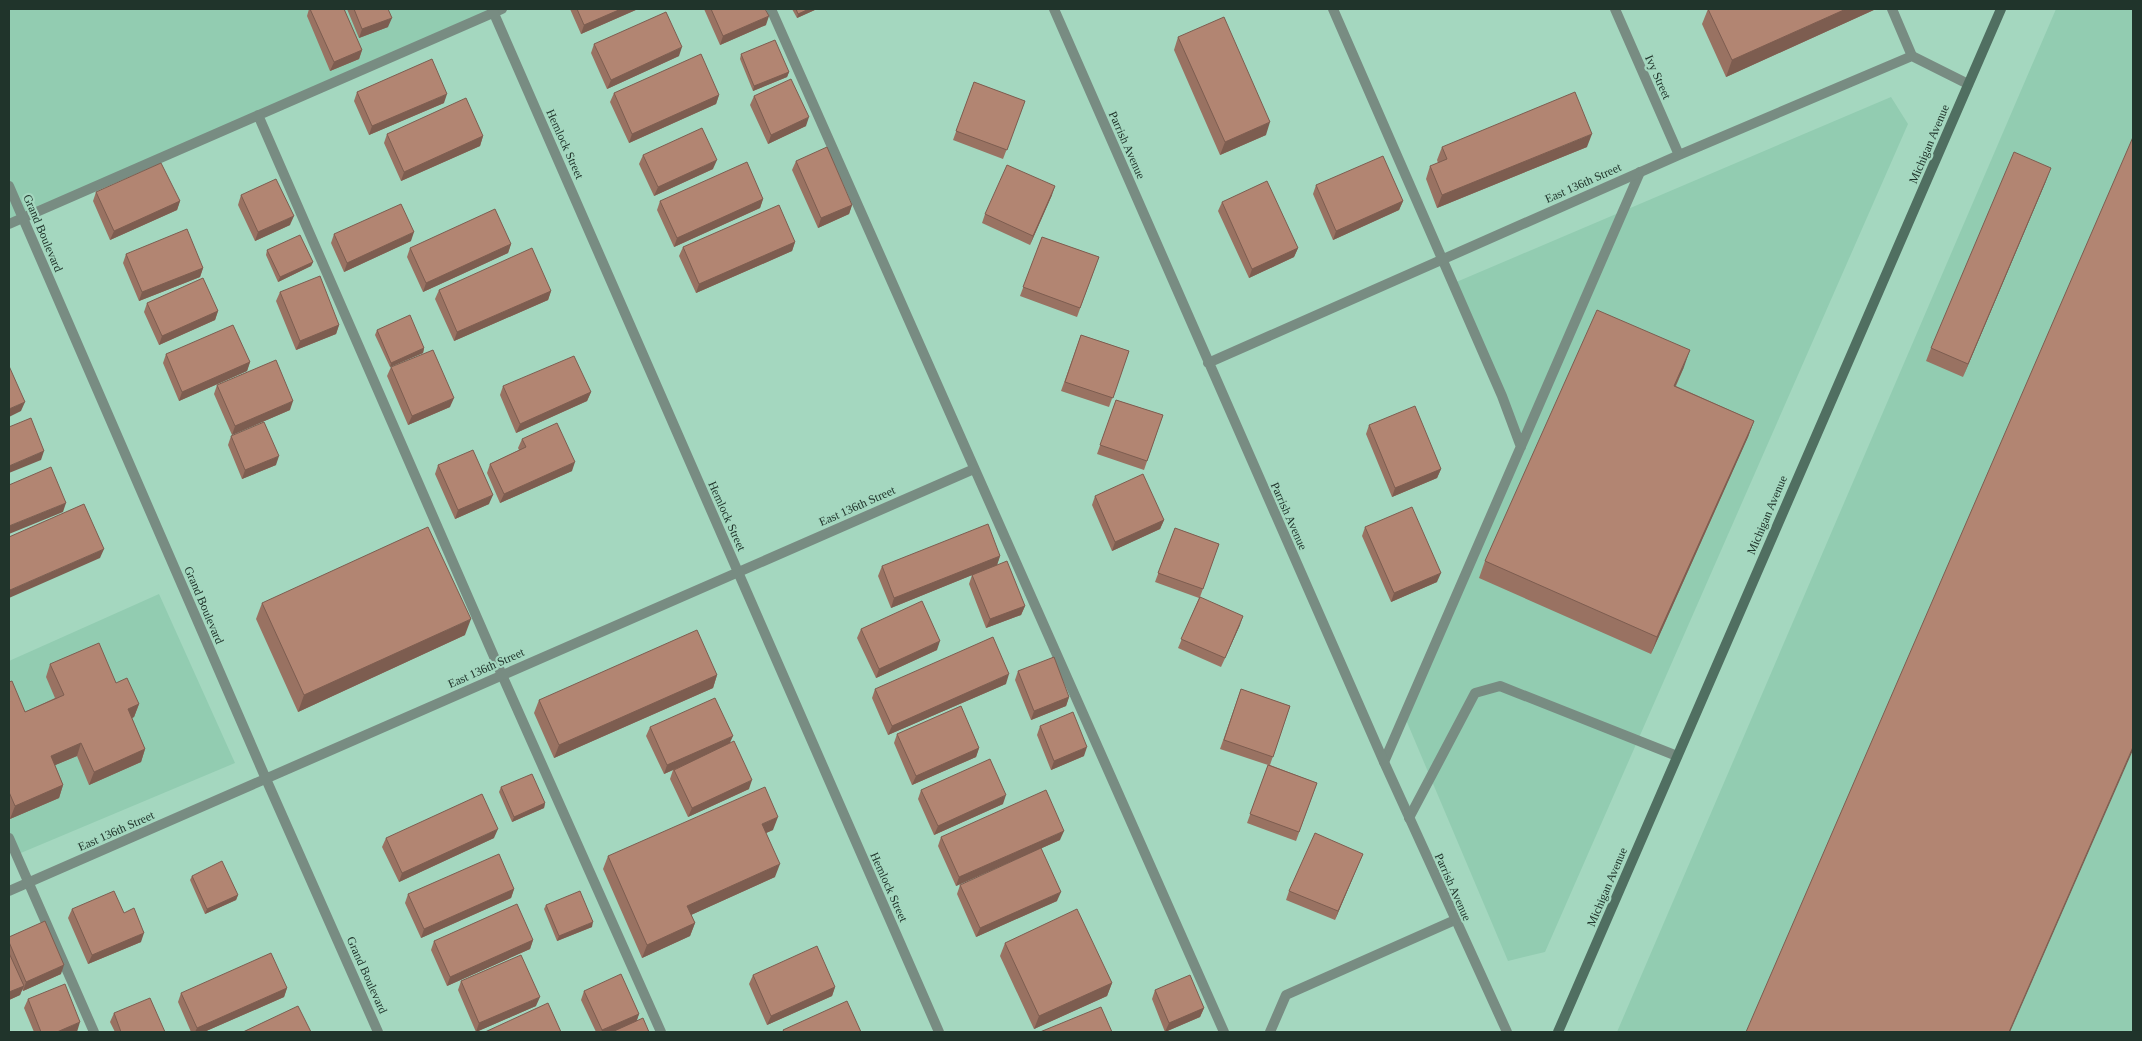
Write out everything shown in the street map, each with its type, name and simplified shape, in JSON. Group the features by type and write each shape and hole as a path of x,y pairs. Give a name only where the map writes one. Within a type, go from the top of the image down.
{"main road":[{"name":"Michigan Avenue","path":"1558,1032 2001,9"}],"street":[{"path":"771,9 1224,1032"},
{"name":"Parrish Avenue","path":"1054,9 1384,762 1507,1032"},
{"path":"1333,9 1502,396 1521,447"},
{"name":"Ivy Street","path":"1615,9 1679,155"},
{"path":"1892,9 1912,56 1968,84"},
{"path":"9,224 496,10"},
{"name":"Hemlock Street","path":"496,10 939,1032"},
{"name":"East 136th Street","path":"1208,363 1640,172 1912,56"},
{"path":"258,115 502,675 661,1032"},
{"path":"1384,762 1640,172"},
{"name":"Grand Boulevard","path":"9,186 266,779 378,1032"},
{"name":"East 136th Street","path":"9,891 974,469"},
{"path":"1409,818 1475,693 1500,686 1677,756"},
{"path":"9,838 94,1032"},
{"path":"1270,1032 1286,995 1455,920"}],"shaded area":[{"path":"9,9 501,9 9,224"},
{"path":"2056,9 2133,9 2133,1032 1617,1032"},
{"path":"1891,97 1908,124 1545,952 1508,961 1404,715 1521,447 1454,283"},
{"path":"159,594 235,763 16,855 9,838 9,661"}],"building":[{"path":"310,9 344,9 362,50 334,62"},
{"path":"354,9 388,9 392,18 362,29"},
{"path":"577,9 621,9 584,25"},
{"path":"711,9 765,9 769,16 723,36"},
{"path":"796,9 809,9 798,14"},
{"path":"1708,9 1846,9 1732,60"},
{"path":"666,12 682,47 611,80 594,44"},
{"path":"1224,17 1270,122 1225,142 1178,37"},
{"path":"775,40 789,72 754,86 741,54"},
{"path":"701,54 719,95 632,134 614,93"},
{"path":"432,59 447,94 372,126 357,92"},
{"path":"791,79 809,117 771,135 754,96"},
{"path":"974,82 1025,101 1007,150 956,131"},
{"path":"1575,92 1592,134 1442,195 1430,166 1447,159 1442,147"},
{"path":"466,98 483,136 404,172 387,134"},
{"path":"702,128 717,160 658,187 643,155"},
{"path":"2133,137 2133,747 2009,1032 1746,1032"},
{"path":"827,147 852,205 821,218 796,161"},
{"path":"2014,152 2051,168 1968,364 1931,348"},
{"path":"1383,156 1403,201 1336,231 1316,185"},
{"path":"747,162 763,199 677,238 660,201"},
{"path":"161,163 180,201 114,231 96,192"},
{"path":"1007,165 1055,186 1033,236 985,214"},
{"path":"276,179 294,216 258,232 241,195"},
{"path":"1267,181 1298,248 1252,269 1222,202"},
{"path":"401,204 414,232 347,263 334,234"},
{"path":"779,205 795,242 699,284 683,247"},
{"path":"495,209 511,244 426,283 410,248"},
{"path":"187,229 203,268 142,292 126,254"},
{"path":"300,235 313,262 280,277 267,250"},
{"path":"1042,237 1099,257 1080,308 1023,287"},
{"path":"532,248 551,291 457,332 439,290"},
{"path":"320,276 339,325 300,341 280,292"},
{"path":"203,278 218,311 162,336 147,303"},
{"path":"1597,310 1690,350 1674,386 1754,421 1657,637 1485,561"},
{"path":"410,315 424,348 391,363 377,330"},
{"path":"233,325 250,362 182,392 166,354"},
{"path":"1081,335 1129,351 1113,398 1065,382"},
{"path":"433,350 454,398 412,416 391,367"},
{"path":"574,356 591,392 520,424 503,386"},
{"path":"276,360 293,401 235,426 217,385"},
{"path":"9,366 25,402 9,409"},
{"path":"1116,400 1163,415 1147,461 1100,445"},
{"path":"1415,406 1441,469 1395,488 1369,425"},
{"path":"31,418 44,451 9,466 9,427"},
{"path":"264,422 279,456 245,470 231,436"},
{"path":"557,423 575,462 504,494 490,464 526,447 522,439"},
{"path":"473,450 493,495 458,510 438,465"},
{"path":"51,467 66,503 9,526 9,485"},
{"path":"1143,474 1164,520 1115,542 1095,496"},
{"path":"84,504 104,549 10,590 9,537"},
{"path":"1412,507 1441,573 1394,593 1365,527"},
{"path":"988,524 1000,556 894,598 882,566"},
{"path":"428,527 471,619 304,695 262,603"},
{"path":"1175,528 1219,544 1203,589 1158,573"},
{"path":"1007,561 1025,606 990,619 972,575"},
{"path":"1200,597 1243,616 1225,658 1181,639"},
{"path":"922,601 940,641 879,669 861,629"},
{"path":"697,630 717,675 559,745 539,700"},
{"path":"993,637 1009,674 892,726 875,689"},
{"path":"99,643 116,683 127,678 139,704 128,709 145,749 94,772 81,743 51,756 63,785 15,806 9,792 9,682 12,681 25,712 64,695 50,664"},
{"path":"1054,657 1069,697 1034,711 1018,671"},
{"path":"1241,689 1290,706 1273,757 1224,740"},
{"path":"715,698 733,736 667,765 650,727"},
{"path":"961,706 979,748 916,776 897,734"},
{"path":"1073,712 1087,747 1054,761 1040,726"},
{"path":"734,741 752,780 692,808 674,770"},
{"path":"990,759 1006,795 938,826 921,790"},
{"path":"1268,765 1317,783 1299,832 1250,814"},
{"path":"532,774 545,803 514,817 501,787"},
{"path":"765,787 778,817 762,824 780,864 687,906 695,923 647,945 608,856"},
{"path":"1046,790 1064,831 959,877 941,837"},
{"path":"482,794 498,829 402,873 386,838"},
{"path":"1315,833 1363,854 1338,911 1289,891"},
{"path":"1041,848 1061,892 980,928 960,885"},
{"path":"499,854 514,889 424,929 408,894"},
{"path":"222,861 238,895 207,909 192,876"},
{"path":"114,891 124,913 134,908 144,933 92,955 72,909"},
{"path":"580,891 593,922 559,936 546,905"},
{"path":"517,904 533,940 450,977 434,941"},
{"path":"1077,909 1112,983 1039,1016 1005,943"},
{"path":"45,921 64,965 26,982 9,942 9,937"},
{"path":"817,946 835,987 771,1016 753,975"},
{"path":"9,953 24,986 9,992"},
{"path":"271,953 287,988 197,1028 181,993"},
{"path":"521,955 540,997 479,1023 461,981"},
{"path":"621,974 639,1014 602,1030 584,991"},
{"path":"1190,975 1204,1008 1169,1023 1155,990"},
{"path":"65,984 80,1022 57,1032 41,1032 28,999"},
{"path":"150,998 165,1032 121,1032 114,1013"},
{"path":"847,1001 861,1032 784,1032 783,1030"},
{"path":"548,1003 561,1032 485,1032"},
{"path":"298,1006 311,1032 243,1032"},
{"path":"1101,1007 1112,1032 1040,1032"},
{"path":"643,1018 649,1032 612,1032"}]}
